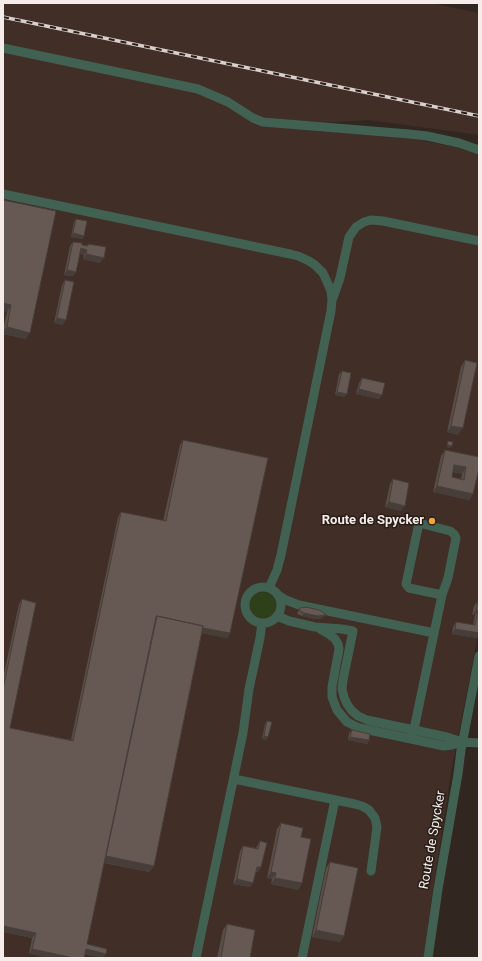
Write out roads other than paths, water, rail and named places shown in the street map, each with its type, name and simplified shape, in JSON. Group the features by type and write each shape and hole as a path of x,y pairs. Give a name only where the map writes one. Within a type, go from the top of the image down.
{"street":[{"path":"3,48 198,89 228,102 253,118 263,122 417,135 459,143 479,150"},
{"path":"3,194 298,256 315,265 323,274 330,288 332,311 281,555 277,570 269,588"},
{"path":"332,300 340,278 350,237 359,224 371,220 384,221 479,241"},
{"path":"412,740 455,540 455,536 450,530 419,523 406,584 409,588 442,595"},
{"path":"299,605 292,606 278,614 271,621 262,623 254,621 248,616 245,609 245,601 248,594 254,589 262,587 269,588 286,600 299,605 434,633"},
{"path":"278,595 281,602 278,614"},
{"path":"278,614 289,621 315,627 353,631 342,685 345,701 352,711 358,716 364,719 447,737 462,742 479,743"},
{"path":"196,958 244,733 249,688 262,623"},
{"path":"315,627 329,634 338,644 339,649 331,690 337,710 350,724 360,729 447,746 462,742"},
{"name":"Route de Spycker","path":"428,958 462,742 479,656"},
{"path":"234,779 362,806 369,810 375,818 377,824 371,871"},
{"path":"302,958 335,800"}],"railway":[{"path":"3,17 479,116"}],"place":[{"name":"Route de Spycker","path":"432,521"}]}
